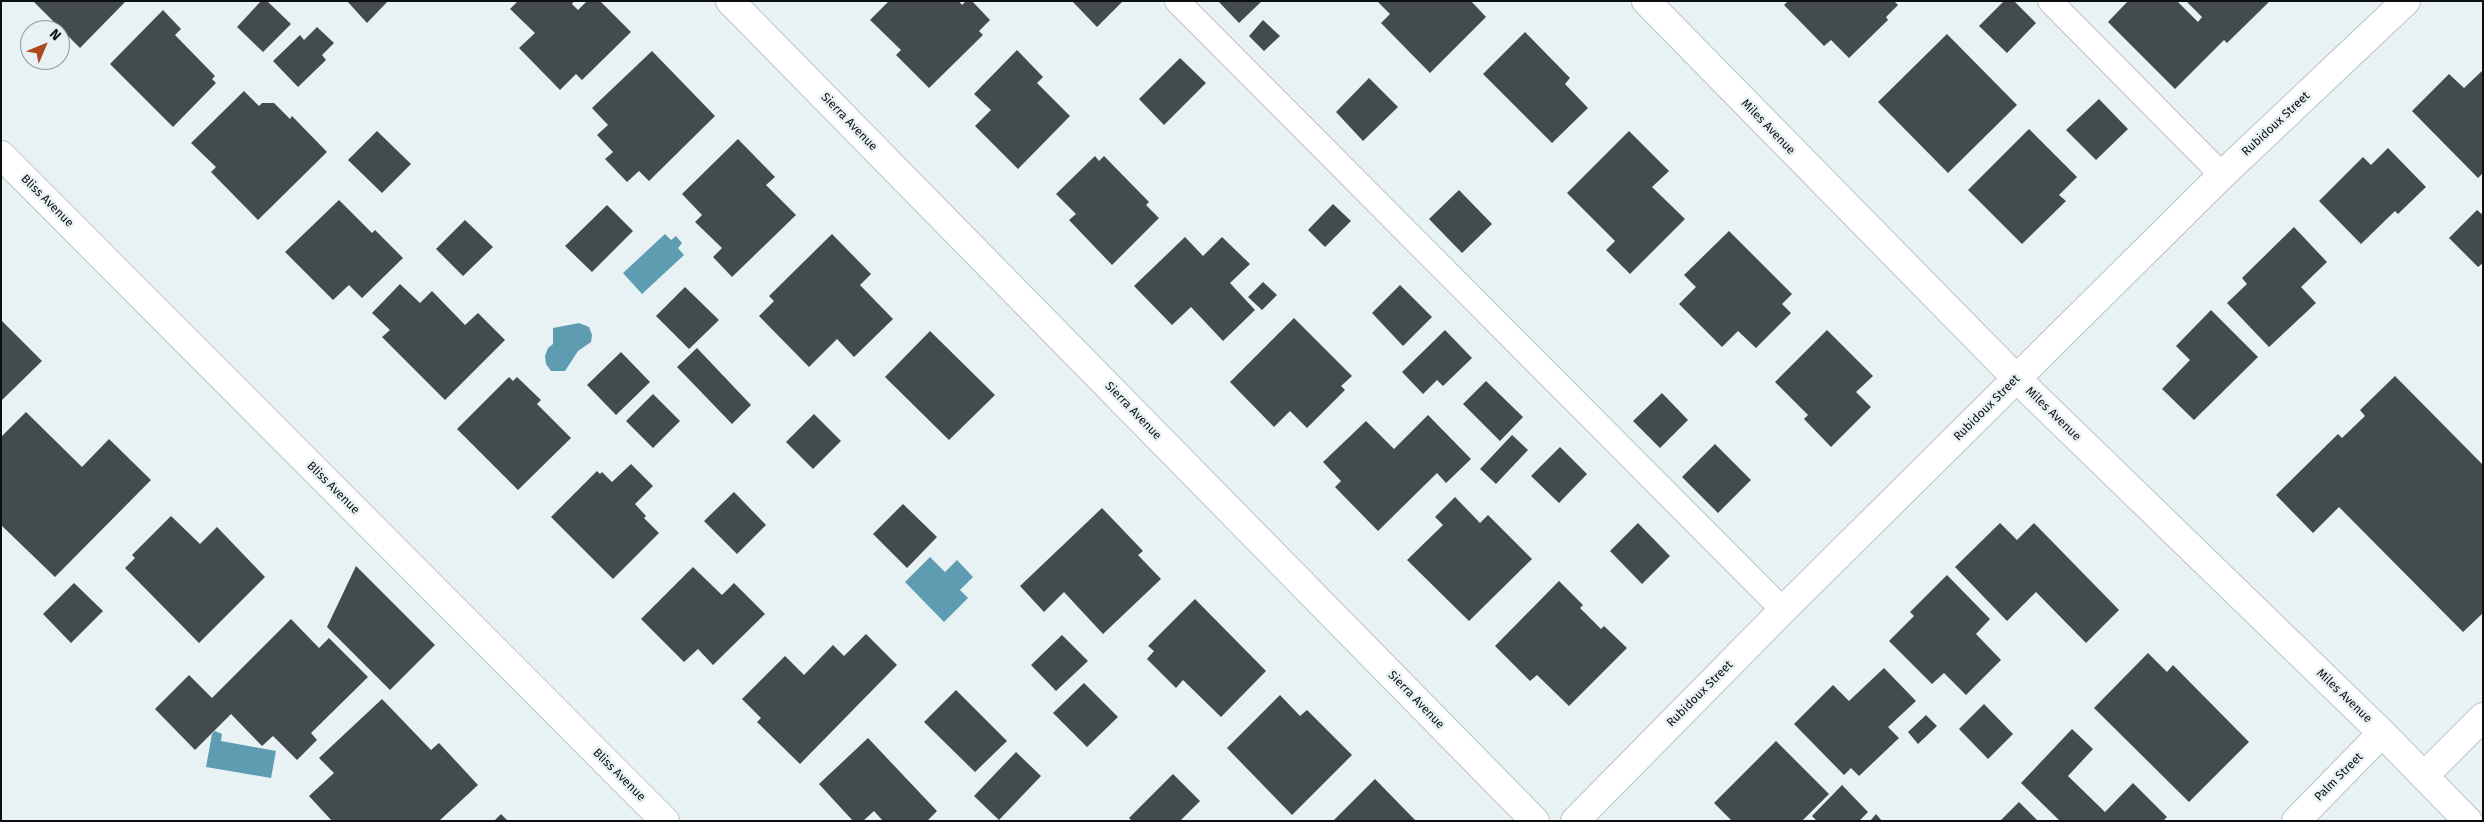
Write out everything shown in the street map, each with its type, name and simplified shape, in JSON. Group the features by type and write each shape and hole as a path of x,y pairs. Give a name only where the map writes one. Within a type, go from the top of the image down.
{"street":[{"name":"Sierra Avenue","path":"730,1 1535,821"},
{"name":"Miles Avenue","path":"1646,1 2017,379 2382,733 2468,821"},
{"name":"Rubidoux Street","path":"1575,821 1783,610 2222,175 2406,1"},
{"name":"Bliss Avenue","path":"1,155 665,821"},
{"path":"2424,776 2483,718"},
{"name":"Palm Street","path":"2296,821 2382,733"}],"lane":[{"path":"1177,1 1783,610"},
{"path":"2050,1 2222,175"}],"water":[{"path":"665,234 671,240 676,236 682,243 678,248 684,255 642,294 623,273"},
{"path":"579,323 589,327 592,335 591,342 578,351 565,371 551,371 546,364 545,356 548,348 553,344 553,328"},
{"path":"930,557 945,572 957,560 973,577 960,590 968,598 944,622 905,582"},
{"path":"215,731 222,734 221,741 276,751 271,778 206,767 212,734"}],"building":[{"path":"33,1 126,1 80,48 70,38 70,20 52,20"},
{"path":"261,1 267,1 291,24 263,52 237,27"},
{"path":"347,1 388,1 367,23"},
{"path":"518,1 574,1 572,4 578,10 587,1 600,1 631,32 582,80 576,74 560,90 519,48 535,33 510,9"},
{"path":"889,1 959,1 962,5 966,1 972,1 990,20 979,31 983,35 929,88 896,55 901,50 870,20"},
{"path":"1072,1 1121,1 1122,2 1097,27"},
{"path":"1218,1 1262,1 1239,23"},
{"path":"1377,1 1471,1 1486,17 1430,73 1381,23 1390,14"},
{"path":"1788,1 1894,1 1898,5 1886,17 1888,20 1849,58 1831,40 1824,46 1784,5"},
{"path":"2004,1 2014,1 2036,23 2007,53 1979,26"},
{"path":"2128,1 2177,1 2198,22 2202,17 2186,1 2270,1 2227,43 2224,40 2175,89 2108,22"},
{"path":"163,10 181,29 175,35 215,76 212,79 216,83 173,127 110,64"},
{"path":"1263,20 1280,36 1264,51 1249,36"},
{"path":"317,27 334,43 322,55 326,60 298,87 273,61 300,35 304,40"},
{"path":"1525,32 1570,78 1565,84 1588,108 1552,143 1483,74"},
{"path":"1947,34 2017,105 1948,173 1878,102"},
{"path":"1017,50 1043,77 1037,83 1070,116 1018,169 975,126 991,110 974,94"},
{"path":"652,51 715,116 649,181 639,171 627,182 605,159 613,152 597,135 608,125 592,108"},
{"path":"1180,58 1206,83 1164,125 1139,99"},
{"path":"2483,70 2483,173 2478,178 2412,111 2449,74 2464,88"},
{"path":"1369,78 1398,107 1363,141 1336,112"},
{"path":"244,91 259,106 262,103 274,103 290,119 292,116 327,152 258,220 211,172 216,167 191,143"},
{"path":"2099,99 2128,129 2096,160 2066,130"},
{"path":"2029,129 2077,177 2059,195 2066,201 2022,244 1968,190"},
{"path":"377,131 411,164 382,193 348,160"},
{"path":"1629,131 1669,171 1652,187 1685,219 1630,274 1606,250 1615,241 1567,193"},
{"path":"738,139 775,177 766,185 796,215 732,277 713,257 722,248 695,222 702,215 682,194"},
{"path":"2388,148 2426,187 2398,214 2395,211 2361,244 2319,201 2363,157 2371,165"},
{"path":"1095,156 1099,161 1104,156 1149,202 1146,205 1159,218 1112,265 1069,220 1076,214 1056,194"},
{"path":"1459,190 1492,224 1462,253 1429,219"},
{"path":"339,200 372,233 375,230 403,258 362,298 349,285 333,300 285,252"},
{"path":"1333,204 1351,221 1325,247 1308,230"},
{"path":"607,205 633,231 592,272 565,246"},
{"path":"2477,210 2483,215 2483,263 2478,267 2449,238"},
{"path":"465,220 493,247 463,276 436,249"},
{"path":"2294,227 2327,262 2301,287 2316,303 2269,347 2227,303 2247,284 2242,278"},
{"path":"1729,231 1792,294 1782,304 1791,313 1756,348 1738,331 1722,347 1679,304 1696,287 1684,275"},
{"path":"832,234 871,274 860,285 893,319 854,357 837,339 809,367 759,316 774,301 769,296"},
{"path":"1185,237 1203,256 1222,237 1250,264 1230,283 1255,310 1223,341 1191,307 1172,325 1134,286"},
{"path":"1263,282 1277,295 1262,310 1248,297"},
{"path":"400,284 420,303 432,291 465,325 478,313 505,340 445,400 382,337 390,330 372,313"},
{"path":"1400,285 1432,317 1403,346 1372,313"},
{"path":"685,287 719,320 689,349 656,316"},
{"path":"2211,310 2258,357 2194,420 2162,389 2190,360 2176,346"},
{"path":"1294,318 1352,376 1341,386 1345,390 1307,428 1290,411 1274,427 1230,382"},
{"path":"1,320 42,361 1,401"},
{"path":"1445,330 1472,358 1443,386 1437,380 1423,394 1402,372"},
{"path":"1827,330 1873,376 1856,392 1871,407 1831,447 1804,419 1808,415 1775,382"},
{"path":"930,331 995,395 949,440 885,377"},
{"path":"697,348 751,405 732,424 677,367"},
{"path":"621,352 650,382 616,415 587,385"},
{"path":"2395,376 2483,465 2483,613 2463,632 2339,507 2313,533 2276,495 2338,434 2342,438 2365,416 2360,410"},
{"path":"509,377 513,381 517,377 541,400 537,404 571,438 518,490 457,429"},
{"path":"1486,381 1523,417 1500,441 1463,404"},
{"path":"1662,393 1688,420 1660,448 1633,421"},
{"path":"653,394 680,421 653,448 626,421"},
{"path":"26,412 82,467 109,439 151,480 55,577 1,525 1,437"},
{"path":"814,414 841,441 813,469 786,442"},
{"path":"1428,415 1471,459 1446,483 1437,473 1378,531 1335,487 1341,481 1323,462 1366,421 1394,449"},
{"path":"1512,435 1528,450 1496,484 1480,469"},
{"path":"1715,444 1751,480 1718,513 1682,477"},
{"path":"1560,447 1587,474 1559,503 1531,476"},
{"path":"631,464 653,486 635,504 646,516 644,518 659,533 613,579 551,517 597,471 600,474 602,472 612,482"},
{"path":"734,492 766,525 737,554 704,521"},
{"path":"1455,497 1480,523 1488,515 1532,559 1469,621 1407,560 1443,525 1435,517"},
{"path":"903,504 937,537 907,568 873,534"},
{"path":"1102,508 1143,551 1138,555 1161,579 1103,634 1064,592 1044,612 1020,586"},
{"path":"171,516 200,544 217,527 265,577 199,643 125,568 135,558 132,555"},
{"path":"1638,523 1670,556 1642,584 1610,551"},
{"path":"2000,523 2017,540 2034,523 2119,610 2086,643 2036,592 2007,621 1955,567"},
{"path":"356,566 435,645 390,690 327,627"},
{"path":"693,567 722,595 734,583 765,614 713,665 698,649 684,662 641,619"},
{"path":"1947,575 1990,619 1976,634 2001,660 1966,695 1944,673 1932,684 1889,641 1914,616 1910,612"},
{"path":"1559,581 1583,605 1580,608 1601,629 1604,626 1627,648 1569,706 1537,675 1530,681 1495,646"},
{"path":"74,583 103,611 71,643 43,614"},
{"path":"1195,599 1266,671 1221,717 1183,680 1176,688 1147,659 1154,651 1148,646"},
{"path":"291,619 319,648 329,638 368,677 311,733 317,740 297,760 273,736 262,746 231,714 195,750 155,709 189,675 212,698"},
{"path":"866,634 897,665 800,764 757,722 761,718 742,699 785,656 804,675 833,645 844,656"},
{"path":"1062,635 1088,661 1056,691 1031,665"},
{"path":"2148,653 2167,672 2173,665 2249,742 2189,802 2094,708"},
{"path":"1884,668 1916,701 1888,727 1899,738 1859,776 1851,768 1844,775 1794,724 1833,685 1849,701"},
{"path":"1084,683 1118,717 1087,747 1053,713"},
{"path":"956,690 1007,741 975,772 924,722"},
{"path":"1280,695 1300,716 1307,710 1352,755 1292,815 1227,748"},
{"path":"382,699 431,750 439,743 478,785 439,821 332,821 309,796 334,773 319,758"},
{"path":"1984,704 2013,734 1988,759 1959,729"},
{"path":"1926,715 1937,726 1918,744 1908,732"},
{"path":"2072,729 2093,749 2068,776 2105,812 2133,783 2167,817 2163,821 2060,821 2021,783"},
{"path":"868,738 937,811 927,821 883,821 874,811 863,821 853,821 819,784"},
{"path":"1776,741 1829,794 1802,821 1732,821 1714,803"},
{"path":"1016,752 1041,776 999,820 974,796"},
{"path":"1173,774 1200,801 1180,821 1132,821 1129,818"},
{"path":"1375,779 1416,821 1333,821"},
{"path":"1842,785 1868,812 1859,821 1817,821 1812,816"},
{"path":"2019,802 2038,821 2000,821"},
{"path":"501,814 508,821 494,821"},
{"path":"1876,814 1882,821 1870,821"}]}
